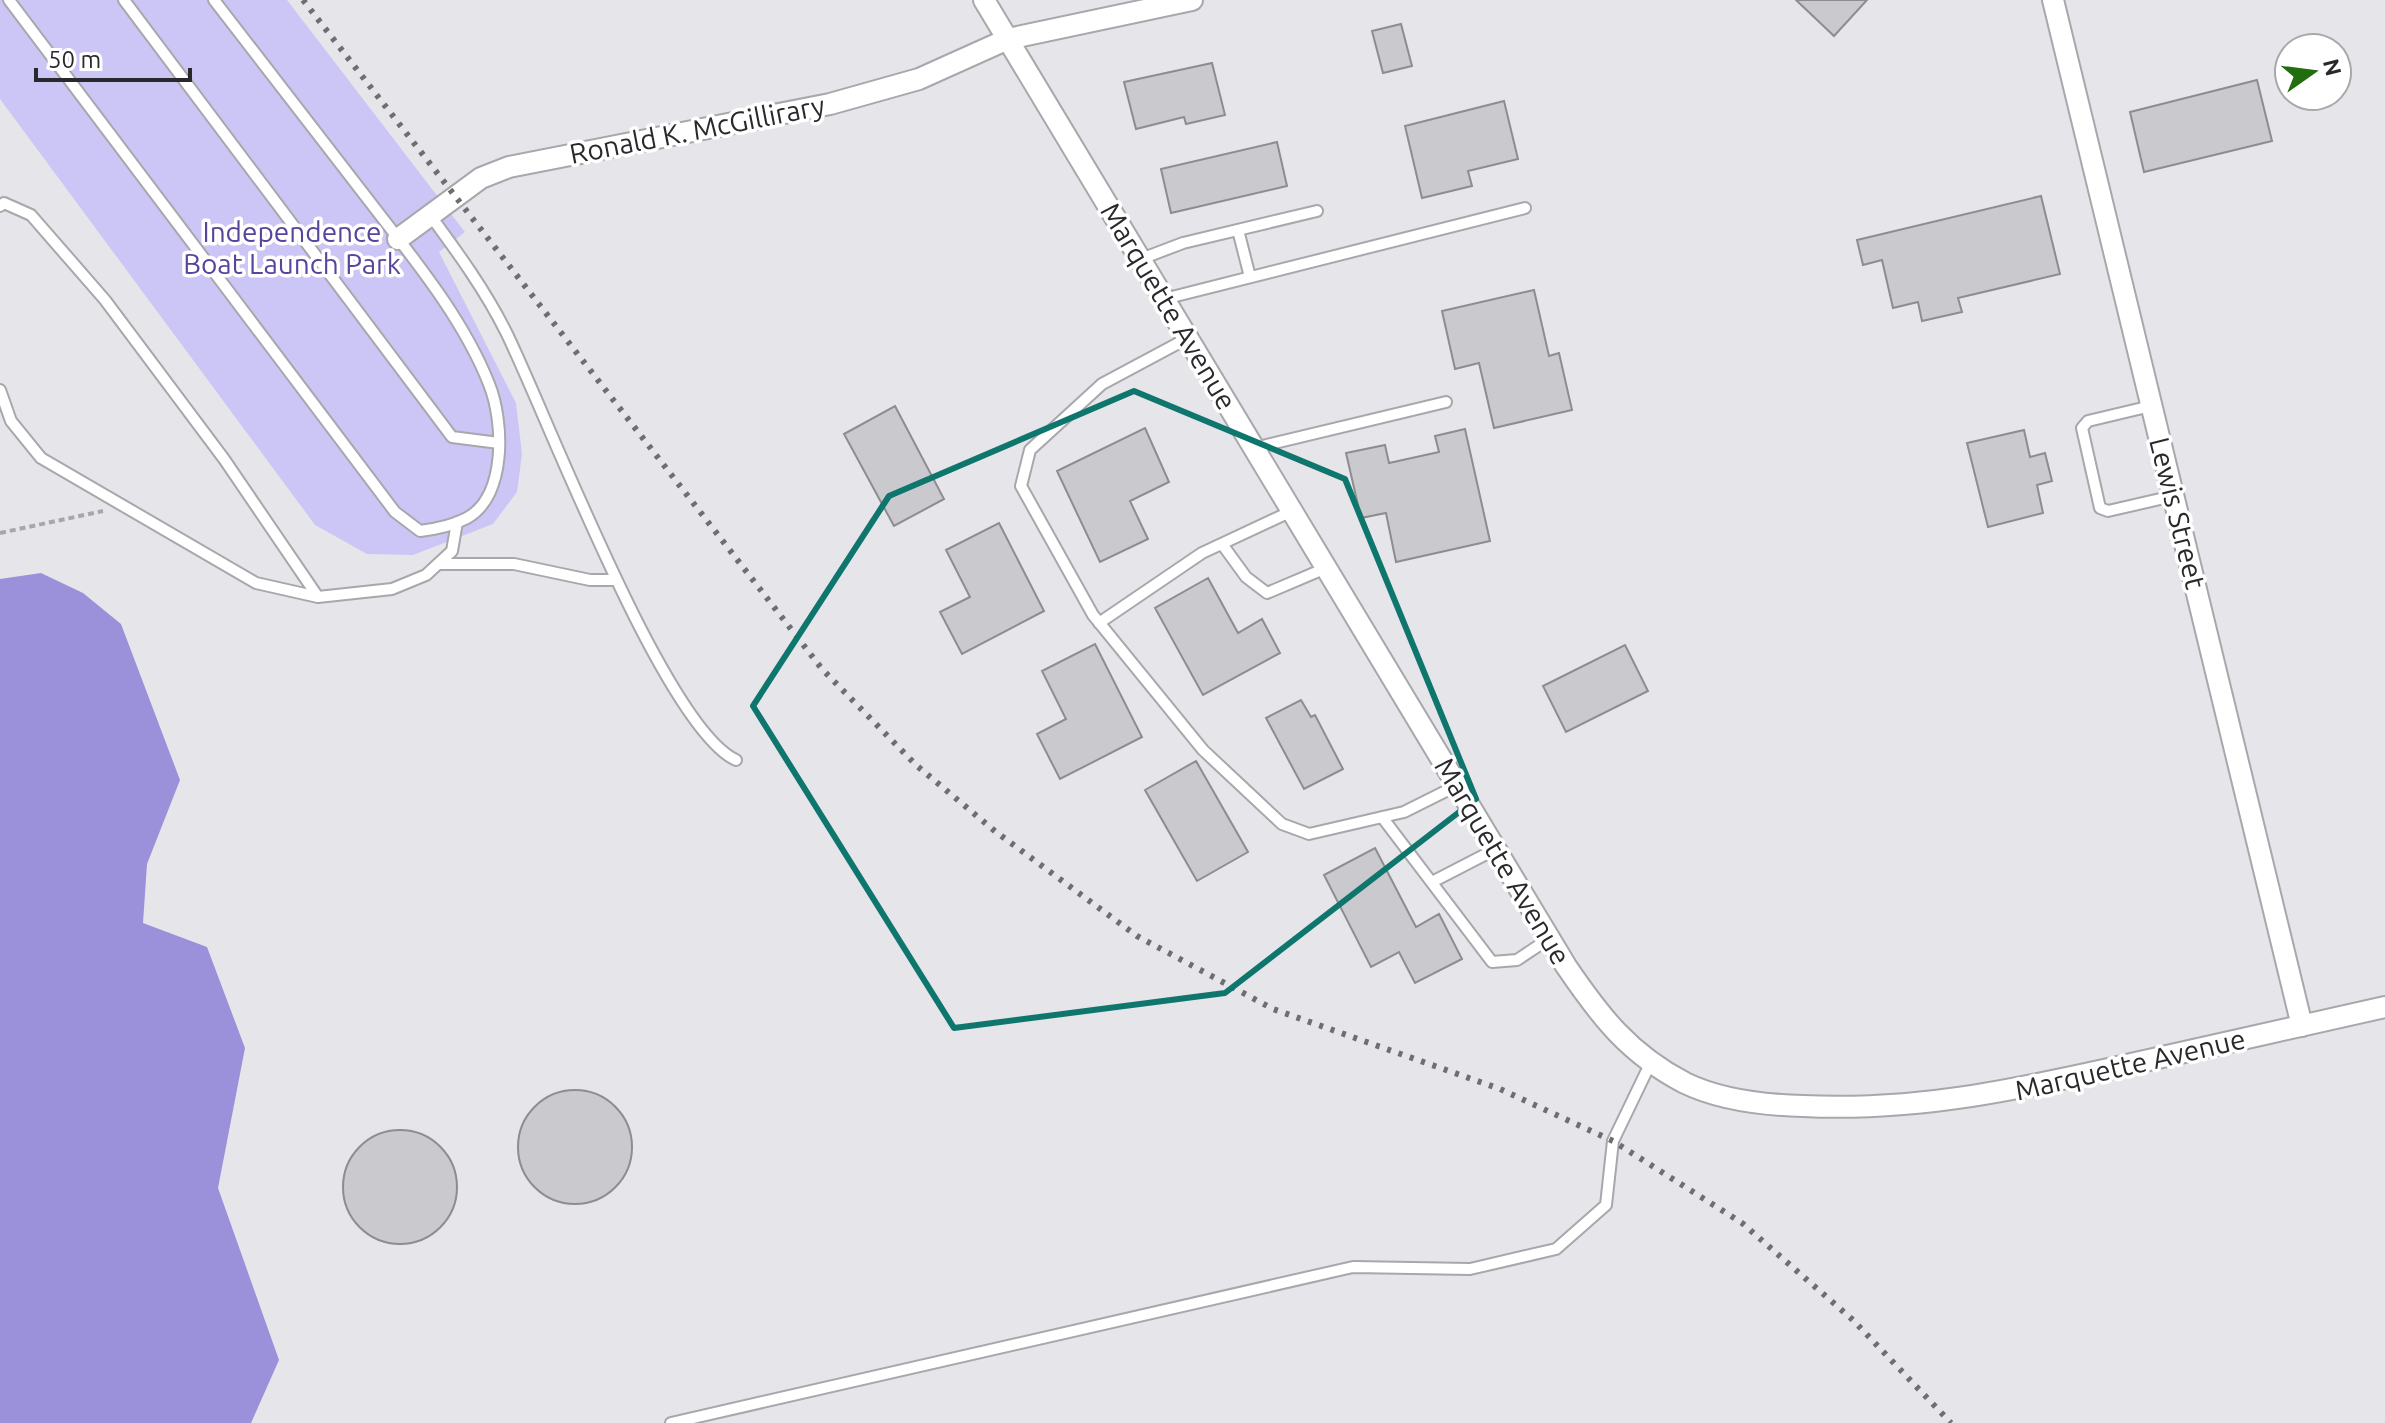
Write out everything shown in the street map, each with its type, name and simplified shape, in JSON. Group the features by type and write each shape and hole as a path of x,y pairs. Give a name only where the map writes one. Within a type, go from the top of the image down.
{"street":[{"name":"Marquette Avenue","path":"984,0 1550,938 1605,1023 1651,1062 1687,1084 1773,1105 1908,1105 1996,1094 2385,1007"},
{"name":"Ronald K. McGillirary","path":"398,239 481,178 509,167 830,104 919,79 1008,39 1121,8 1192,0"},
{"name":"Lewis Street","path":"2053,0 2302,1026"}],"lane":[{"path":"9,0 395,512 420,531 470,517 487,495 500,461 490,386 471,346 398,239 214,0"},
{"path":"124,0 452,437 499,443"},
{"path":"0,206 4,203 31,215 105,300 224,459 318,597"},
{"path":"1164,299 1525,208"},
{"path":"1141,259 1183,243 1317,211"},
{"path":"430,215 477,278 506,333 616,580 702,731 723,754 736,760"},
{"path":"1238,230 1250,277"},
{"path":"1188,338 1102,384 1030,450 1021,486 1099,623 1203,750 1282,824 1309,834 1404,812 1458,785"},
{"path":"0,390 11,421 41,458 256,583 318,597 392,589 426,575 452,551 457,522"},
{"path":"1254,448 1446,402"},
{"path":"2151,406 2088,421 2082,428 2100,508 2108,511 2173,496"},
{"path":"1099,623 1202,553 1292,511"},
{"path":"1222,544 1246,577 1267,593 1326,568"},
{"path":"439,564 514,564 590,580 616,580"},
{"path":"1382,817 1492,962 1517,960 1550,938"},
{"path":"1432,882 1496,849"},
{"path":"671,1423 1353,1267 1470,1269 1556,1249 1606,1205 1613,1141 1651,1062"}],"path":[{"path":"0,533 121,507"}],"highlighted area":[{"path":"1134,391 1345,479 1476,799 1225,993 954,1028 753,706 889,496"}],"green space":[{"name":"Independence Boat Launch Park","path":"0,0 287,0 465,232 439,252 516,403 522,454 517,492 493,524 413,555 367,554 315,525 0,99"}],"shaded area":[{"path":"41,573 83,593 121,624 180,780 147,864 143,923 207,947 245,1048 218,1188 279,1360 251,1423 0,1423 0,579"}],"building":[{"path":"1796,0 1867,0 1834,36"},
{"path":"1401,24 1412,66 1383,73 1372,31"},
{"path":"1212,63 1225,115 1186,124 1184,117 1136,129 1124,82"},
{"path":"2257,80 2272,141 2144,172 2130,112"},
{"path":"1504,101 1518,159 1468,171 1472,186 1422,198 1405,126"},
{"path":"1277,142 1287,186 1171,213 1161,169"},
{"path":"2041,196 2060,274 1958,298 1962,312 1922,321 1918,302 1893,308 1882,260 1863,265 1857,240"},
{"path":"1534,290 1549,356 1559,353 1572,410 1494,428 1479,363 1455,369 1442,311"},
{"path":"895,406 944,499 894,526 844,434"},
{"path":"1145,428 1169,482 1130,501 1148,539 1100,562 1057,471"},
{"path":"1465,429 1490,541 1396,562 1386,513 1361,518 1346,453 1385,445 1389,463 1439,452 1435,436"},
{"path":"2024,430 2030,457 2045,453 2052,481 2037,485 2043,513 1988,527 1967,443"},
{"path":"999,523 1044,611 962,654 940,612 970,597 946,550"},
{"path":"1208,578 1238,633 1262,619 1280,653 1203,695 1155,608"},
{"path":"1095,644 1142,737 1060,779 1037,734 1066,719 1042,671"},
{"path":"1625,645 1648,691 1566,732 1543,686"},
{"path":"1301,700 1311,717 1315,715 1343,769 1304,789 1266,718"},
{"path":"1196,761 1248,852 1197,881 1145,790"},
{"path":"1375,848 1416,927 1439,914 1462,959 1415,983 1399,952 1371,967 1324,875"},
{"path":"575,1090 597,1095 615,1107 627,1125 632,1147 627,1169 615,1187 597,1199 575,1204 553,1199 535,1187 523,1169 518,1147 523,1125 535,1107 553,1095"},
{"path":"400,1130 422,1135 440,1147 452,1165 457,1187 452,1209 440,1227 422,1239 400,1244 378,1239 360,1227 348,1209 343,1187 348,1165 360,1147 378,1135"}],"railway":[{"path":"303,0 822,669 916,765 996,832 1137,936 1273,1009 1500,1089 1613,1141 1742,1223 1853,1320 1951,1423"}]}
